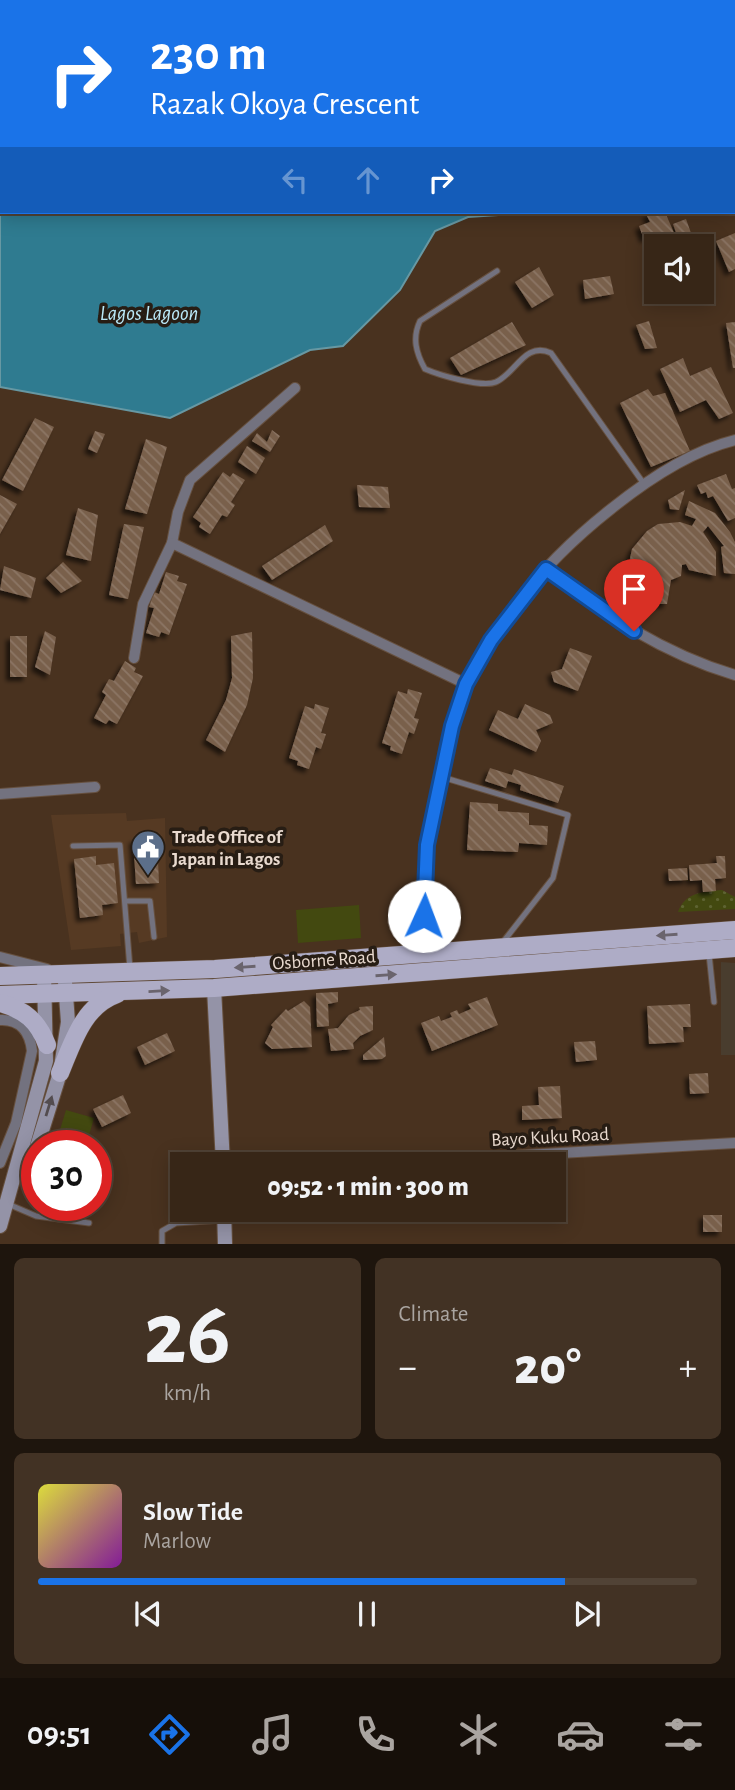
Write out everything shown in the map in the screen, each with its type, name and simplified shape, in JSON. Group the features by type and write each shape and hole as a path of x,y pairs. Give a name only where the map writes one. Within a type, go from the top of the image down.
{"main road":[{"name":"Osborne Road","path":"0,976 215,969 735,930"},
{"name":"Osborne Road","path":"0,995 214,988 735,948"},
{"path":"60,1073 68,1022 64,973"},
{"path":"0,1226 46,1061 44,974"},
{"path":"214,988 222,1152"},
{"path":"16,1171 35,1153 60,1073 84,1020 103,999 123,992"},
{"path":"0,1003 20,1010 35,1021 47,1045"},
{"path":"224,1222 225,1244"}],"street":[{"path":"134,658 143,604 172,543 178,512 190,480 295,388"},
{"path":"426,953 424,916 427,845 452,726 466,684 491,640 546,569 579,534 663,472 735,440"},
{"path":"172,543 466,684"},
{"path":"546,569 634,631 685,657 735,675"},
{"path":"0,794 95,787"},
{"path":"0,957 64,973"},
{"path":"0,1020 18,1024 31,1039 32,1051 16,1123 0,1163"},
{"name":"Bayo Kuku Road","path":"566,1153 735,1143"},
{"path":"0,1169 16,1171"}],"lane":[{"path":"497,271 420,321 415,332 415,344 425,369 437,375 488,384 503,377 527,354 536,350 551,353 644,484"},
{"path":"442,776 568,815 553,878 499,946"},
{"path":"73,846 120,845 131,972"},
{"path":"126,901 150,901 154,937"},
{"path":"709,951 713,1002"},
{"path":"16,1171 21,1172"},
{"path":"7,1203 36,1216 89,1223"},
{"path":"162,1244 162,1231 172,1224 184,1222"}],"shaded area":[{"path":"126,813 127,821 165,818 167,937 139,943 137,932 120,934 121,946 71,950 51,815"},
{"path":"721,962 735,963 735,1055 721,1055"}],"green space":[{"path":"722,890 735,897 735,909 678,912 690,897"},
{"path":"359,905 361,938 298,943 296,910"},
{"path":"66,1110 94,1118 91,1130 60,1130"}],"water":[{"name":"Lagos Lagoon","path":"0,214 514,214 468,217 435,231 400,290 343,346 310,350 170,418 0,387"}],"building":[{"path":"646,214 666,214 674,233 644,234 644,239 639,226 650,222"},
{"path":"686,219 691,234 676,234 673,224"},
{"path":"735,233 735,269 729,272 716,241"},
{"path":"539,267 554,295 532,308 515,282"},
{"path":"610,276 614,294 585,299 583,280"},
{"path":"649,321 657,348 645,349 636,325"},
{"path":"512,322 526,345 461,375 450,358"},
{"path":"735,322 735,368 733,368 726,323"},
{"path":"683,358 690,376 711,367 733,413 719,419 706,400 680,412 660,369"},
{"path":"648,389 653,396 665,393 690,451 651,467 620,403"},
{"path":"35,418 54,427 23,491 2,480"},
{"path":"272,430 280,436 270,452 252,441 257,433 267,442"},
{"path":"95,431 105,434 97,453 88,449"},
{"path":"146,439 167,447 147,514 125,509"},
{"path":"247,446 265,458 256,474 238,462"},
{"path":"223,472 230,477 233,473 245,480 231,502 235,505 227,517 222,515 210,534 199,527 201,523 193,517"},
{"path":"726,474 732,489 735,488 735,518 728,521 713,496 708,498 706,492 701,494 697,485"},
{"path":"357,485 388,487 390,508 359,507"},
{"path":"685,490 679,510 670,509 668,500"},
{"path":"0,495 17,504 0,534"},
{"path":"689,501 715,513 730,532 735,542 735,574 724,573 721,547 724,546 708,526 703,532 716,552 716,576 689,570 686,564 682,565 681,576 671,580 667,604 659,604 644,595 637,582 632,585 628,568 632,549 647,531 658,524 680,522 692,526 696,519 685,515"},
{"path":"78,508 98,515 91,561 66,555"},
{"path":"124,524 144,527 128,599 109,595"},
{"path":"325,525 333,541 272,580 262,566"},
{"path":"63,562 82,581 61,593 46,578"},
{"path":"4,566 36,578 31,598 0,590"},
{"path":"166,572 179,576 177,581 187,584 169,635 161,632 159,637 146,633 154,608 149,607 154,592 159,594"},
{"path":"618,590 636,603 632,608 614,596"},
{"path":"45,631 56,637 50,675 35,667"},
{"path":"252,632 253,678 247,705 225,752 206,740 226,700 232,678 231,636"},
{"path":"10,636 27,636 27,677 10,677"},
{"path":"570,648 592,656 578,691 554,682 551,672 562,669"},
{"path":"125,661 136,668 134,672 143,676 117,724 109,720 106,724 94,718 106,695 102,692 109,679 114,681"},
{"path":"408,689 422,693 414,718 419,719 414,734 409,732 402,754 390,750 391,746 382,743 398,691 407,694"},
{"path":"315,704 329,708 321,733 326,734 321,749 316,747 309,769 297,765 298,761 289,758 305,706 314,709"},
{"path":"525,704 550,715 553,723 536,730 541,741 536,752 489,730 498,710 518,719"},
{"path":"490,768 512,775 514,769 564,786 558,803 520,790 521,785 508,781 506,788 485,781"},
{"path":"470,802 498,804 498,811 529,813 529,825 548,826 547,845 519,843 518,852 467,850"},
{"path":"157,837 159,883 136,884 133,839"},
{"path":"96,856 96,865 114,863 118,903 102,905 103,915 80,918 74,859"},
{"path":"716,856 725,856 726,878 715,879 716,891 703,892 702,880 690,881 689,865 717,863"},
{"path":"687,868 688,880 669,881 668,869"},
{"path":"338,992 338,1002 328,1004 329,1026 317,1027 316,993"},
{"path":"487,997 498,1025 432,1051 421,1023 439,1016 441,1021 452,1017 450,1013 457,1010 459,1014 471,1009 468,1004"},
{"path":"304,1001 310,1007 312,1047 272,1049 265,1043 273,1027 271,1025 286,1009 288,1011"},
{"path":"690,1004 691,1027 683,1027 684,1042 649,1044 647,1006"},
{"path":"373,1006 373,1030 353,1043 354,1049 331,1051 328,1029 338,1028 349,1015 360,1010 359,1007"},
{"path":"167,1033 175,1051 145,1065 137,1047"},
{"path":"384,1037 386,1056 382,1059 363,1060 363,1055"},
{"path":"595,1041 597,1060 576,1062 574,1042"},
{"path":"708,1073 709,1093 690,1094 689,1074"},
{"path":"560,1086 562,1118 522,1120 522,1106 539,1105 538,1087"},
{"path":"123,1095 131,1113 102,1127 93,1109"},
{"path":"703,1215 722,1215 722,1232 703,1232"}],"place":[{"name":"Trade Office of Japan in Lagos","path":"148,877"}],"route":[{"path":"424,916 427,845 452,726 466,684 491,640 521,597 546,569 566,586 634,631"}]}
